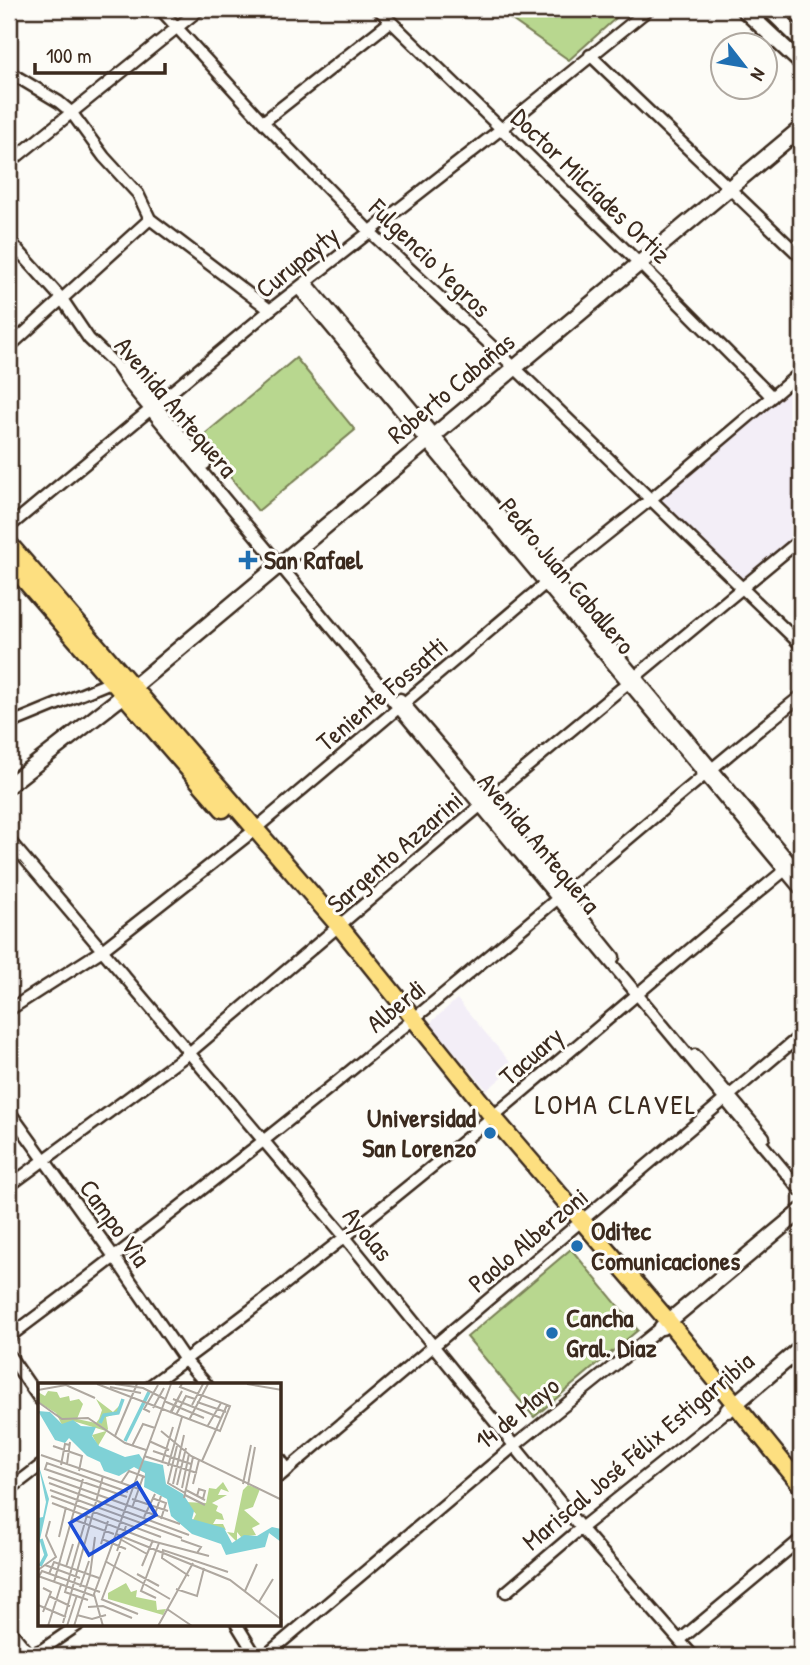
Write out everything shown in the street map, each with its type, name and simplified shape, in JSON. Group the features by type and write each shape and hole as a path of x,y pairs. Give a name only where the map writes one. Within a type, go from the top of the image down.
{"main road":[{"path":"743,9 801,63"},
{"path":"769,9 801,40"},
{"name":"Roberto Cabañas","path":"9,785 127,690 801,128"},
{"path":"9,544 127,690 336,930 490,1119 665,1324 801,1498"},
{"path":"9,562 111,682 127,690"},
{"name":"14 de Mayo","path":"665,1324 801,1211"},
{"name":"Mariscal José Félix Estigarribia","path":"732,1407 801,1348"},
{"path":"732,1407 801,1485"}],"street":[{"name":"Fulgencio Yegros","path":"160,9 369,231 514,367 801,645"},
{"path":"9,163 200,9"},
{"name":"Doctor Milcíades Ortiz","path":"378,9 639,262 772,397"},
{"name":"Curupayty","path":"9,527 270,310 649,9"},
{"path":"264,122 390,22"},
{"path":"590,55 801,257"},
{"path":"9,72 71,112 104,157 138,194 150,219 270,310"},
{"path":"9,347 150,219"},
{"name":"Avenida Antequera","path":"9,240 62,299 89,339 135,379 153,406 484,803 801,1191"},
{"name":"Pedro Juan Caballero","path":"303,286 789,867 801,890"},
{"name":"Teniente Fossatti","path":"9,1010 101,951 251,832 801,372"},
{"name":"Sargento Azzarini","path":"9,1186 189,1053 631,679 801,539"},
{"path":"9,724 111,682"},
{"name":"Alberdi","path":"9,1337 264,1141 801,696"},
{"name":"Ayolas","path":"9,840 345,1237 581,1528 693,1656"},
{"name":"Tacuary","path":"154,1383 345,1237 490,1119 801,857"},
{"name":"Pedro Juan Caballero","path":"789,867 801,875"},
{"name":"Paolo Alberzoni","path":"284,1473 801,1035"},
{"name":"Avenida Antequera","path":"727,1099 801,1182"},
{"name":"Campo Vìa","path":"9,1111 204,1383"},
{"name":"14 de Mayo","path":"265,1656 514,1446 665,1324"},
{"path":"9,1355 38,1397"},
{"name":"Mariscal José Félix Estigarribia","path":"506,1592 732,1407"},
{"path":"9,1490 38,1468"},
{"path":"680,1640 801,1539"},
{"path":"9,1629 29,1656 77,1626"},
{"path":"238,1626 256,1656"}],"shaded area":[{"path":"801,375 801,530 743,580 661,500"},
{"path":"457,999 514,1067 487,1090 430,1023"}],"green space":[{"path":"496,9 626,9 569,60"},
{"path":"296,358 355,430 258,511 199,439"},
{"name":"Cancha Gral. Diaz","path":"571,1249 638,1330 534,1417 467,1337"}],"place":[{"name":"San Rafael","path":"248,560"},
{"name":"Universidad San Lorenzo","path":"490,1133"},
{"name":"Oditec Comunicaciones","path":"577,1246"},
{"name":"Cancha Gral. Diaz","path":"552,1333"}],"district":[{"name":"LOMA CLAVEL","path":"616,1104"}]}
